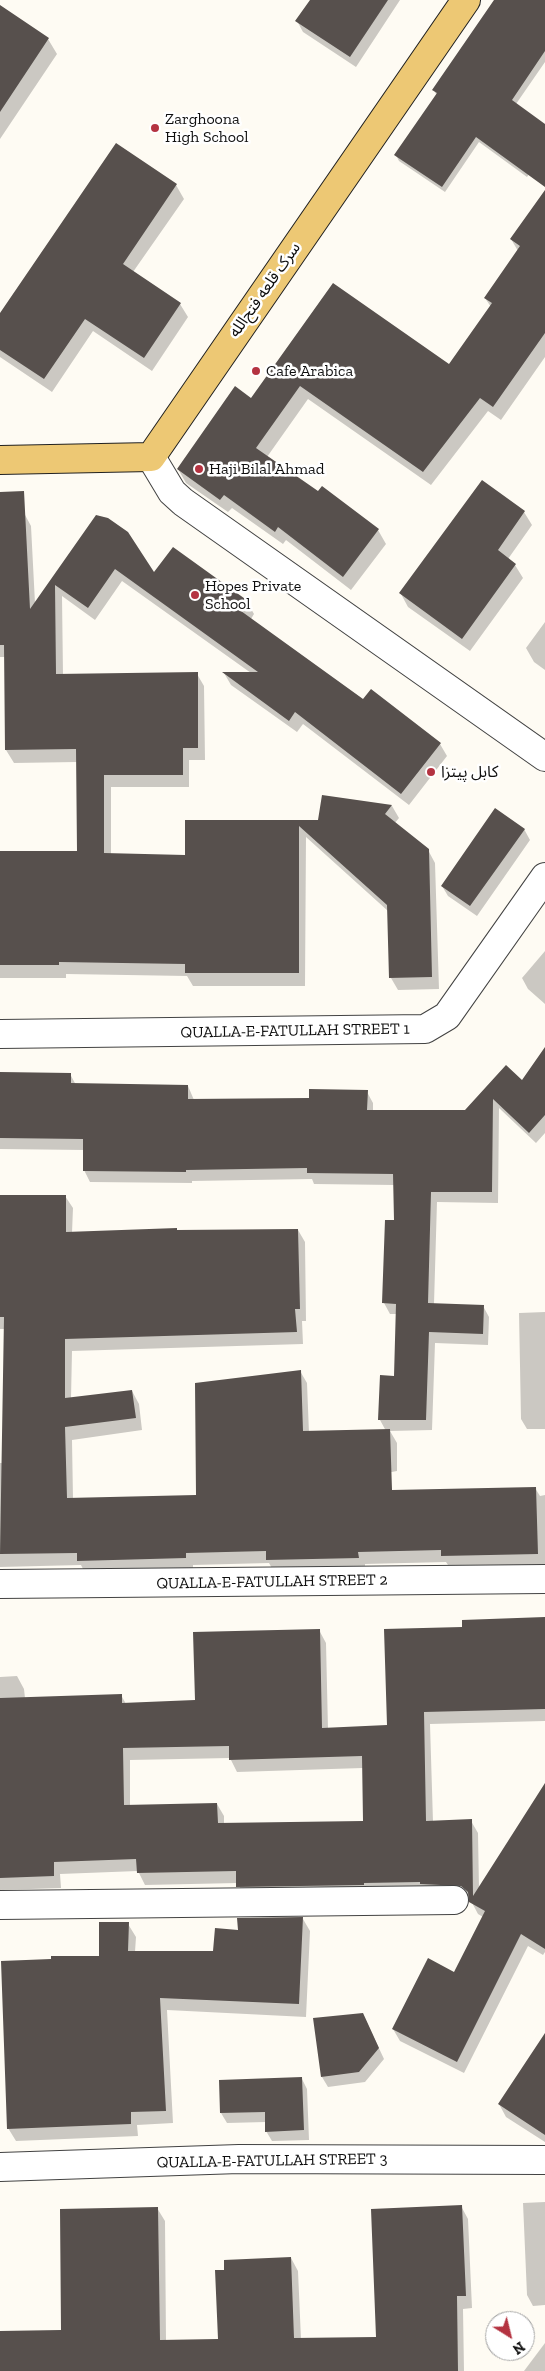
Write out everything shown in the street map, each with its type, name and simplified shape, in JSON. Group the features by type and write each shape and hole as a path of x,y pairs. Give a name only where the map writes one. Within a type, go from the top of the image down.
{"main road":[{"name":"سرک قلعه فتح‌الله","path":"151,457 466,0"},
{"path":"0,460 151,457"}],"street":[{"path":"151,457 172,492 183,502 545,757"},
{"name":"QUALLA-E-FATULLAH STREET 1","path":"0,1034 425,1029 446,1016 545,877"},
{"name":"QUALLA-E-FATULLAH STREET 2","path":"0,1584 545,1579"},
{"path":"0,1905 454,1900"},
{"name":"QUALLA-E-FATULLAH STREET 3","path":"0,2167 240,2159 545,2160"}],"building":[{"path":"310,0 388,0 350,57 295,21"},
{"path":"494,0 545,0 545,51 512,100 545,124 545,187 476,137 442,187 394,155 437,93 432,90"},
{"path":"0,5 49,38 0,112"},
{"path":"116,143 177,184 123,264 181,303 144,358 85,319 44,379 0,350 0,313"},
{"path":"545,190 545,333 493,407 480,398 423,472 300,386 256,448 318,491 322,486 379,529 343,577 278,527 275,532 224,495 220,500 177,469 235,386 251,398 333,283 449,364 492,303 484,298 520,246 510,239"},
{"path":"482,480 525,511 498,550 516,564 462,639 399,593"},
{"path":"24,491 30,609 96,515 108,518 128,532 154,572 173,547 248,601 241,611 363,699 371,689 441,743 401,794 295,712 289,721 222,672 258,672 115,569 88,608 55,585 56,674 198,672 198,748 183,748 183,775 104,775 104,853 185,855 185,820 318,820 322,795 392,805 385,814 429,849 432,977 389,978 387,905 299,826 299,973 185,973 185,964 59,962 59,965 0,965 0,851 77,851 76,749 5,750 4,645 0,645 0,492"},
{"path":"495,808 525,829 470,906 441,886"},
{"path":"545,1047 545,1115 529,1133 493,1099 492,1192 431,1192 428,1303 484,1305 483,1334 429,1332 426,1420 378,1420 380,1375 394,1376 396,1304 382,1303 385,1220 394,1220 393,1174 307,1173 307,1168 186,1170 186,1172 83,1171 83,1139 0,1138 0,1072 71,1073 71,1083 188,1085 188,1099 309,1098 309,1089 368,1090 367,1110 465,1110 506,1065 522,1080"},
{"path":"0,1195 66,1195 66,1232 177,1228 177,1230 298,1229 300,1309 295,1309 297,1332 65,1339 65,1398 132,1390 136,1418 65,1427 67,1498 196,1495 195,1383 301,1370 303,1431 390,1429 392,1490 536,1487 538,1554 441,1556 441,1550 358,1552 359,1558 266,1560 266,1551 186,1553 186,1558 77,1561 77,1553 0,1554 4,1317 0,1317"},
{"path":"545,1617 545,1709 424,1712 426,1821 472,1819 473,1896 545,1783 545,1949 521,1934 457,2062 392,2029 428,1958 454,1972 485,1911 469,1902 468,1892 461,1886 420,1884 420,1882 236,1887 236,1871 137,1873 136,1859 54,1862 54,1876 0,1878 0,1698 122,1694 122,1703 195,1700 193,1632 320,1629 322,1728 387,1725 384,1629 462,1627 462,1620","holes":["229,1746 229,1760 362,1756 363,1821 218,1823 217,1803 124,1805 123,1748"]},
{"path":"303,1917 299,2004 160,1998 166,2111 131,2112 131,2124 7,2129 1,1961 51,1959 51,1956 99,1956 99,1922 129,1922 128,1951 213,1951 215,1928 238,1930 237,1918"},
{"path":"363,2013 379,2048 359,2072 321,2077 313,2018"},
{"path":"545,2033 545,2135 498,2104"},
{"path":"302,2077 304,2130 265,2132 265,2112 220,2113 219,2080"},
{"path":"462,2205 466,2296 457,2296 458,2371 0,2371 0,2331 61,2330 60,2209 158,2207 160,2340 218,2339 215,2270 224,2270 224,2260 291,2257 294,2338 376,2337 371,2209"}],"place":[{"name":"Zarghoona High School","path":"155,128"},
{"name":"Cafe Arabica","path":"256,371"},
{"name":"Haji Bilal Ahmad","path":"199,469"},
{"name":"Hopes Private School","path":"195,595"},
{"name":"کابل پیتزا","path":"431,772"}]}
